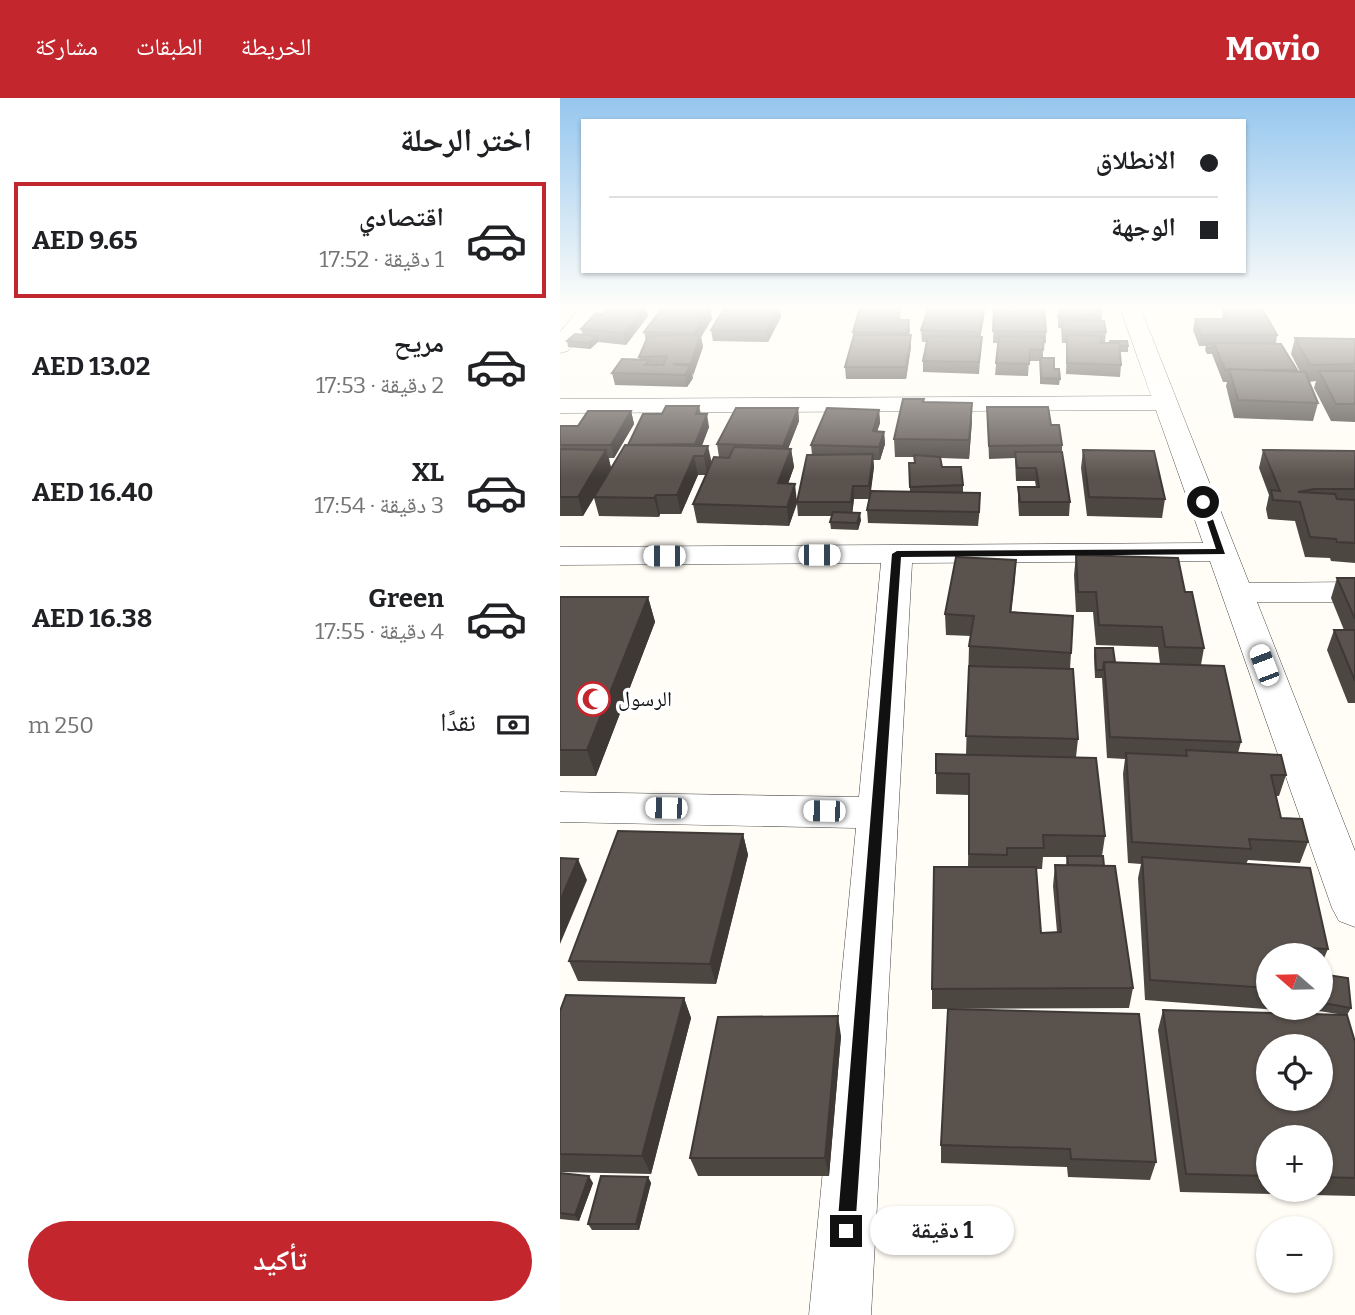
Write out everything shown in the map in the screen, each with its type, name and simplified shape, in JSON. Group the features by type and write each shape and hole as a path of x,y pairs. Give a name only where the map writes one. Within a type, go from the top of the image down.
{"street":[{"path":"1151,364 1355,908"},
{"path":"560,406 1166,403"},
{"path":"560,556 1222,552"},
{"path":"840,1315 897,554"},
{"path":"1237,593 1355,592"},
{"path":"560,807 877,813"}],"building":[{"path":"619,364 664,364 691,364 673,364 690,366 685,375 612,373"},
{"path":"846,364 907,364 906,367 845,367"},
{"path":"1040,364 1054,364 1054,369 1059,369 1060,379 1041,378"},
{"path":"1222,364 1293,364 1297,370 1225,370"},
{"path":"1309,364 1355,364 1355,364"},
{"path":"1229,369 1305,372 1318,403 1238,400"},
{"path":"1319,371 1355,371 1355,404 1336,404"},
{"path":"903,399 972,403 969,440 894,439"},
{"path":"666,406 699,406 696,414 707,414 695,444 628,445 643,414 662,414"},
{"path":"987,407 1048,407 1051,425 1059,425 1062,445 989,446"},
{"path":"736,408 798,408 783,446 717,444"},
{"path":"827,408 879,410 873,431 884,432 879,447 811,445"},
{"path":"588,411 631,411 611,445 560,445 560,426 578,426"},
{"path":"625,445 708,446 704,456 694,456 677,495 656,495 654,498 594,497"},
{"path":"734,447 791,449 778,483 795,484 787,507 693,504 714,457 729,458"},
{"path":"560,449 606,450 578,497 560,497"},
{"path":"1083,450 1154,451 1165,499 1089,497"},
{"path":"1263,450 1355,451 1355,489 1314,489 1298,492 1335,494 1337,499 1355,500 1355,543 1310,537 1300,502 1273,500 1271,490 1280,491"},
{"path":"1015,452 1062,452 1070,502 1020,502 1018,487 1039,487 1036,468 1017,468"},
{"path":"873,454 869,486 853,486 851,502 797,502 807,455"},
{"path":"914,455 940,457 942,467 961,467 963,485 910,487 909,463 915,463"},
{"path":"871,491 980,493 979,512 867,510"},
{"path":"833,512 860,513 857,523 830,522"},
{"path":"1076,555 1178,558 1185,592 1192,592 1204,648 1165,647 1162,627 1099,625 1096,592 1078,592"},
{"path":"956,557 1016,560 1010,612 1073,616 1071,653 969,646 974,616 945,614"},
{"path":"1337,578 1355,578 1355,619"},
{"name":"الرسول","path":"560,597 648,597 587,750 560,750"},
{"path":"1334,630 1355,630 1355,681"},
{"path":"1095,648 1113,648 1115,662 1104,662 1103,670 1096,670"},
{"path":"1104,662 1224,666 1241,742 1110,737"},
{"path":"969,666 1073,669 1078,739 966,736"},
{"path":"1186,750 1281,755 1286,775 1271,775 1281,818 1302,819 1308,842 1249,839 1251,849 1132,842 1126,753 1187,756"},
{"path":"936,754 1096,758 1105,836 1043,835 1044,848 1007,848 1007,855 969,854 969,774 936,773"},
{"path":"618,831 743,834 710,964 569,961"},
{"path":"1067,856 1103,856 1104,866 1068,865"},
{"path":"1142,857 1310,868 1327,943 1256,943 1256,987 1150,980"},
{"path":"560,858 578,859 560,901"},
{"path":"1055,865 1115,866 1133,988 932,989 934,867 1036,867 1041,933 1061,932"},
{"path":"1334,976 1348,978 1351,1008 1334,1005"},
{"path":"566,995 684,998 642,1156 560,1154 560,1011"},
{"path":"948,1009 1139,1014 1156,1162 1071,1159 1070,1149 941,1145"},
{"path":"1163,1010 1256,1013 1256,1020 1334,1020 1334,1015 1347,1015 1355,1042 1355,1178 1333,1177 1333,1125 1256,1125 1256,1176 1186,1174"},
{"path":"838,1016 825,1158 690,1158 718,1017"},
{"path":"560,1173 589,1176 575,1215 560,1213"},
{"path":"601,1176 648,1177 636,1224 588,1224"}],"place":[{"name":"الرسول","path":"593,699"}],"route":[{"path":"846,1231 897,554 1222,552 1203,502"}]}
